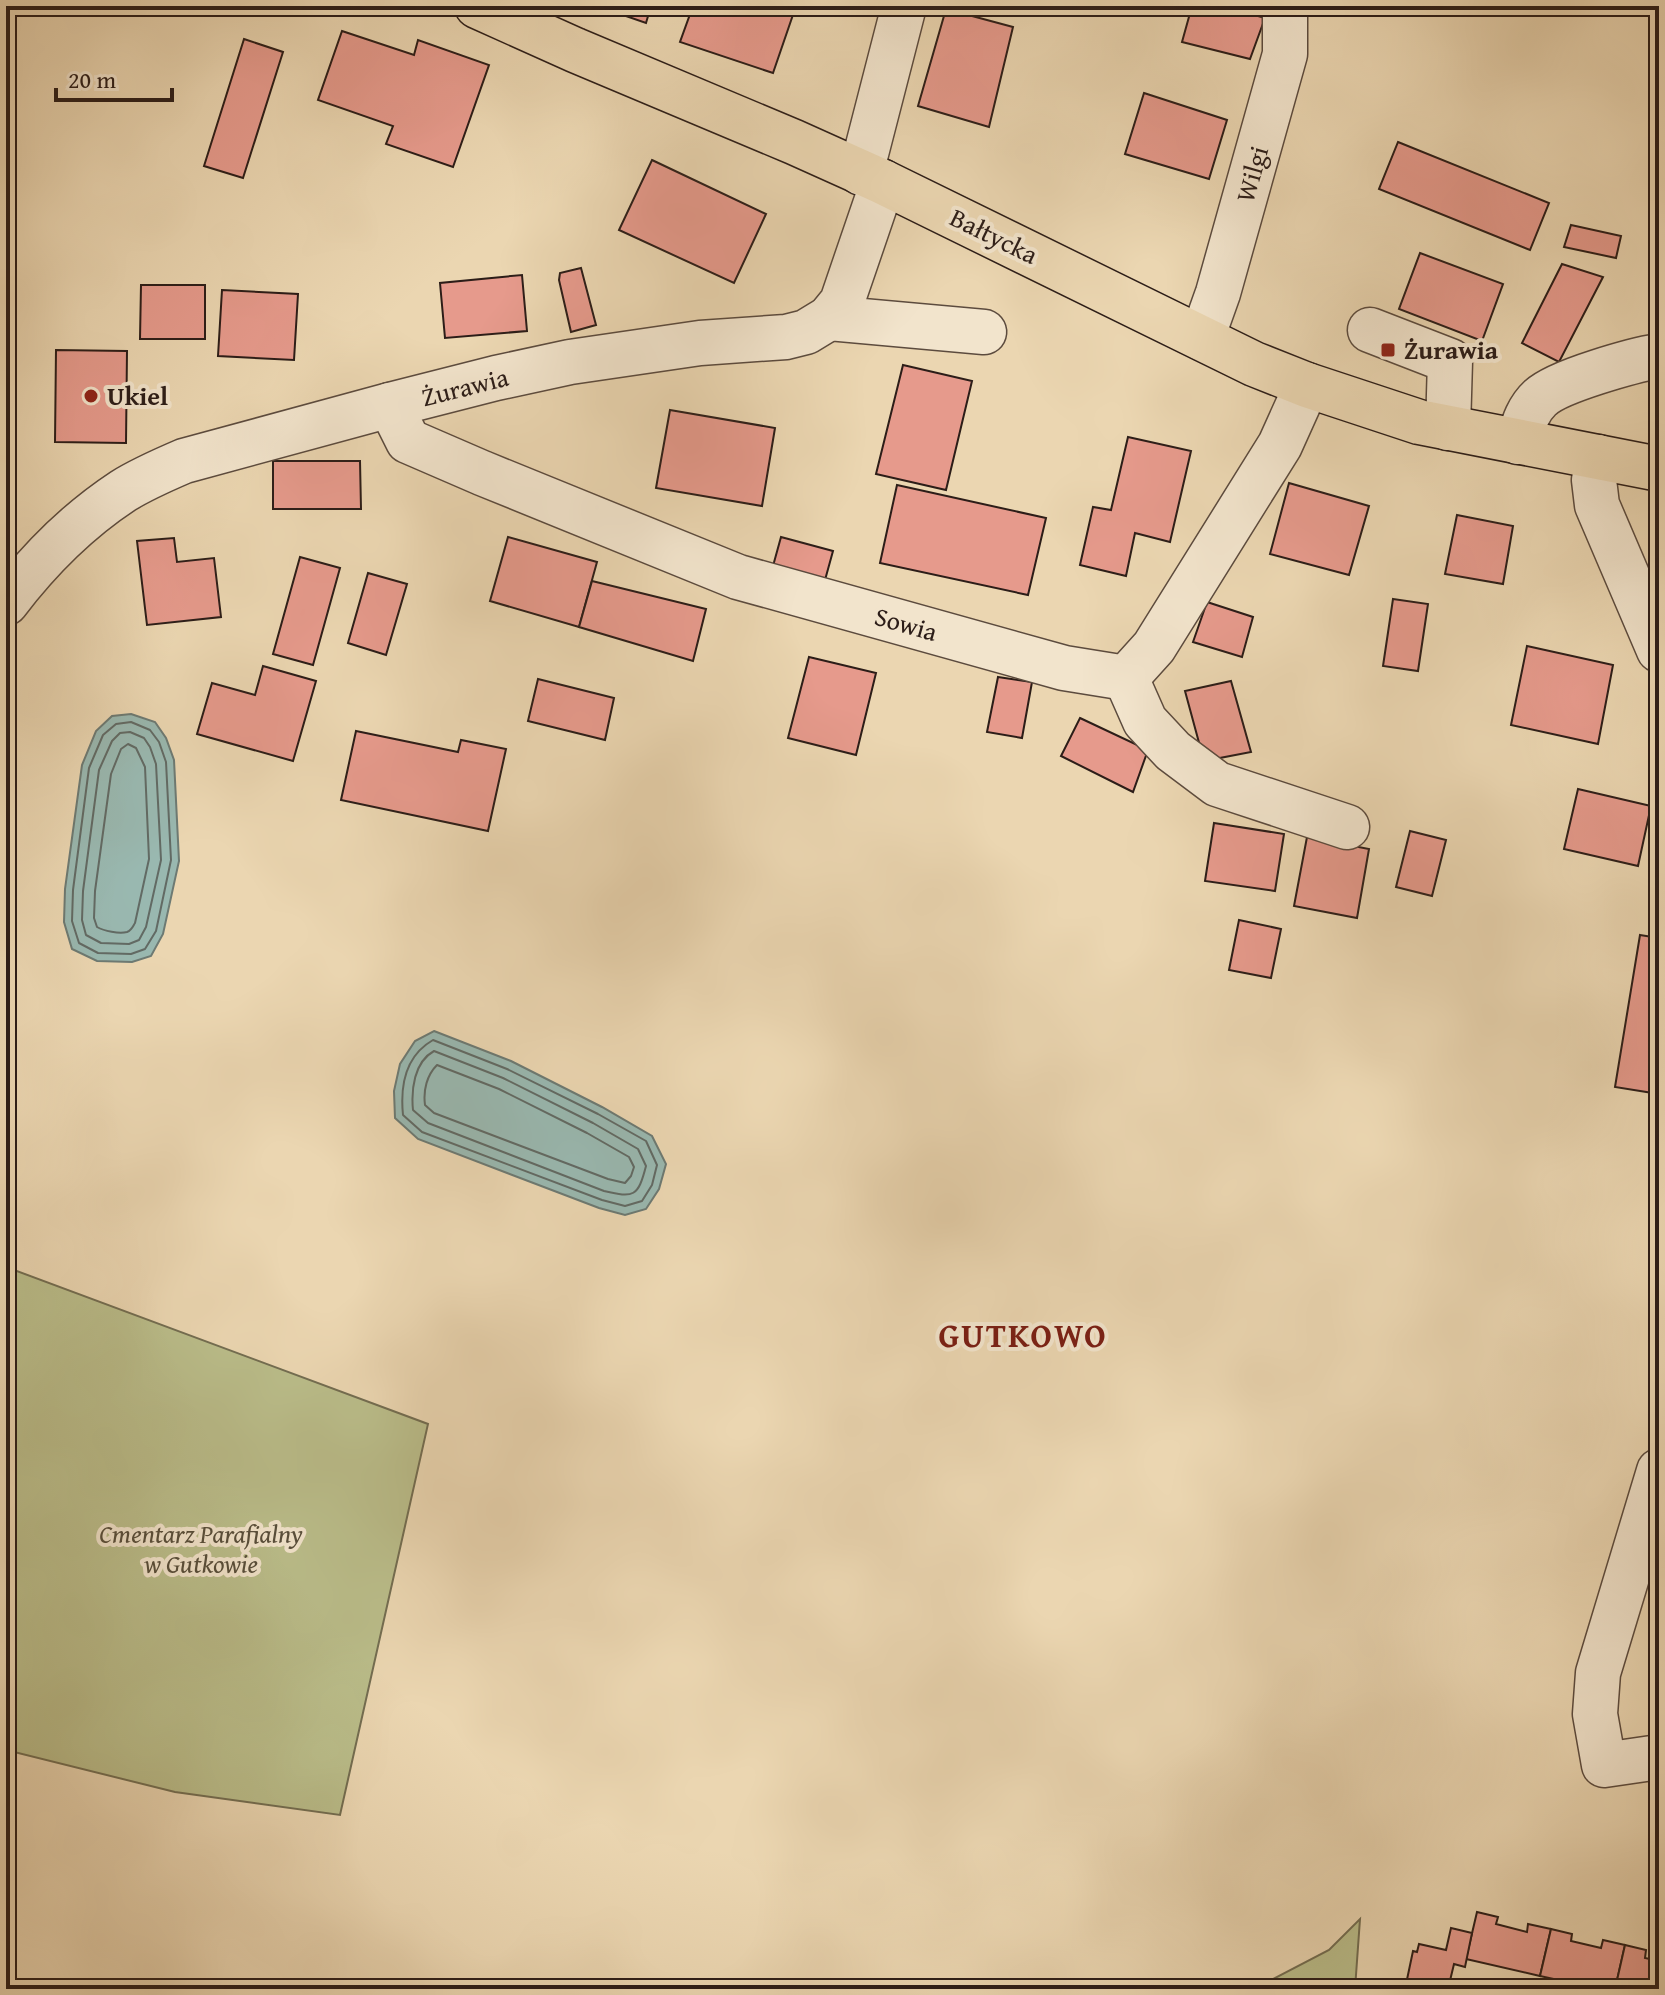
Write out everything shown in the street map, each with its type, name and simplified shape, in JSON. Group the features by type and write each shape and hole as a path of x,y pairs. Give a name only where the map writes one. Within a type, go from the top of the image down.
{"main road":[{"name":"Bałtycka","path":"477,6 794,142 1254,364 1307,385 1419,422 1659,469"}],"street":[{"path":"829,318 846,291 872,178 904,6"},
{"name":"Wilgi","path":"1202,338 1218,293 1285,54 1285,6"},
{"path":"829,318 984,332"},
{"name":"Żurawia","path":"6,603 85,520 124,491 184,461 496,378 570,362 700,343 786,337 806,332 829,318"},
{"path":"1370,330 1450,361 1448,428"},
{"path":"1518,442 1527,414 1542,396 1632,361 1659,356"},
{"path":"1307,385 1280,445 1154,647 1126,678 1145,721 1173,751 1217,784 1347,827"},
{"name":"Sowia","path":"390,405 408,441 738,577 1064,668 1126,678"},
{"path":"1598,457 1594,480 1597,505 1659,650"},
{"path":"1659,1471 1598,1673 1595,1714 1604,1765 1659,1757"}],"green space":[{"name":"Cmentarz Parafialny w Gutkowie","path":"6,1267 428,1424 340,1815 175,1792 6,1750"},
{"path":"1360,1919 1355,1989 1254,1989 1329,1950"}],"water":[{"path":"131,714 155,722 166,738 174,760 179,861 163,934 151,956 132,962 97,961 72,949 64,922 65,889 82,765 96,731 112,716"},
{"path":"434,1031 511,1061 652,1136 666,1164 659,1189 646,1209 625,1215 599,1208 418,1139 395,1118 394,1091 400,1064 415,1041"}],"building":[{"path":"597,6 651,6 646,23"},
{"path":"693,6 796,6 773,73 680,42"},
{"path":"1192,6 1224,6 1265,18 1250,59 1182,42"},
{"path":"946,9 1013,27 989,127 918,106"},
{"path":"342,31 414,55 418,40 489,65 453,167 386,144 393,126 318,100"},
{"path":"244,39 283,52 243,178 204,166"},
{"path":"1144,93 1227,120 1209,179 1125,154"},
{"path":"1398,142 1549,203 1530,250 1379,189"},
{"path":"652,160 766,214 734,283 619,230"},
{"path":"1571,225 1621,236 1616,258 1564,247"},
{"path":"1420,253 1503,284 1482,341 1399,309"},
{"path":"1562,264 1603,277 1559,362 1522,343"},
{"path":"581,268 596,325 571,332 560,273"},
{"path":"522,275 527,331 445,338 440,283"},
{"path":"141,285 205,285 205,339 140,339"},
{"path":"222,290 298,294 294,360 218,356"},
{"name":"Ukiel","path":"56,350 127,351 126,443 55,442"},
{"path":"903,365 972,381 946,490 876,474"},
{"path":"670,410 775,428 762,506 656,488"},
{"path":"1128,437 1191,451 1170,542 1135,533 1126,576 1080,565 1093,507 1111,510"},
{"path":"273,461 360,461 361,509 273,509"},
{"path":"1289,483 1369,506 1349,575 1270,554"},
{"path":"897,485 1046,518 1028,595 880,563"},
{"path":"1457,515 1513,526 1503,584 1445,574"},
{"path":"508,537 597,562 579,627 490,601"},
{"path":"781,537 833,551 825,580 773,566"},
{"path":"174,538 177,562 214,558 221,617 147,625 137,541"},
{"path":"300,557 340,568 313,665 273,654"},
{"path":"368,573 407,584 386,655 348,643"},
{"path":"592,581 706,609 693,661 579,627"},
{"path":"1393,599 1428,604 1418,671 1383,666"},
{"path":"1207,602 1253,617 1242,657 1193,642"},
{"path":"1527,646 1613,665 1598,744 1511,725"},
{"path":"809,657 876,673 856,755 788,738"},
{"path":"263,666 316,681 293,761 197,734 212,683 255,695"},
{"path":"998,677 1032,682 1022,738 987,732"},
{"path":"538,679 614,698 605,740 528,721"},
{"path":"1231,681 1251,752 1204,761 1185,691"},
{"path":"1080,718 1148,750 1133,792 1061,756"},
{"path":"356,731 458,752 461,740 506,749 488,831 341,800"},
{"path":"1578,789 1651,806 1638,866 1564,849"},
{"path":"1214,823 1284,834 1275,891 1205,881"},
{"path":"1410,831 1446,840 1432,896 1396,887"},
{"path":"1307,837 1369,849 1357,918 1294,906"},
{"path":"1239,920 1281,929 1271,978 1229,970"},
{"path":"1640,935 1659,938 1659,1094 1615,1087"},
{"path":"1477,1912 1498,1917 1496,1924 1527,1932 1528,1924 1551,1929 1540,1976 1466,1959"},
{"path":"1451,1928 1472,1933 1465,1967 1454,1964 1448,1989 1405,1989 1413,1951 1417,1952 1419,1944 1446,1950"},
{"path":"1551,1929 1572,1934 1571,1941 1601,1948 1603,1940 1625,1945 1615,1989 1599,1989 1540,1976"},
{"path":"1625,1945 1646,1950 1645,1958 1659,1961 1659,1989 1615,1989"}],"place":[{"name":"Żurawia","path":"1388,350"},
{"name":"Ukiel","path":"91,396"}],"district":[{"name":"GUTKOWO","path":"1023,1335"}]}
